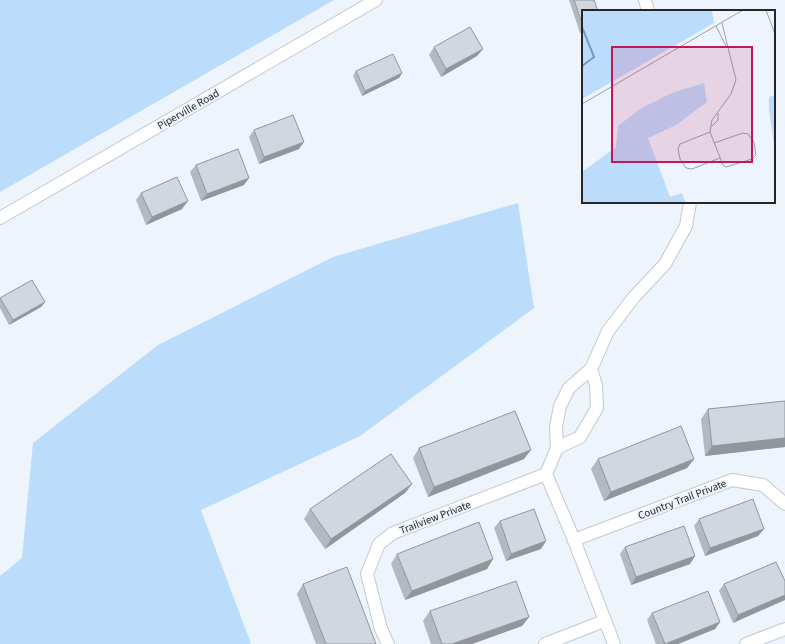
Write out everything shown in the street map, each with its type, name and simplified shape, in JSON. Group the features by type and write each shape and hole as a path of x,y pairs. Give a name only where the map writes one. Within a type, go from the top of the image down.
{"street":[{"name":"Piperville Road","path":"0,218 376,0"},
{"path":"614,644 604,622 574,540 546,474 557,448 556,428 560,406 569,388 592,369 608,331 634,297 665,264 686,226 690,203"},
{"path":"557,448 580,437 597,408 596,385 592,369"},
{"name":"Trailview Private","path":"388,644 381,629 367,574 379,544 393,533 546,474"},
{"name":"Country Trail Private","path":"574,540 732,480 763,485 785,504"},
{"path":"545,644 604,622"},
{"path":"746,644 785,629"}],"shaded area":[{"path":"0,0 334,0 0,192"},
{"path":"518,203 534,308 360,436 201,510 251,644 0,644 0,576 22,558 33,443 158,345 333,257"}],"building":[{"path":"574,0 594,0 598,10 582,10 582,23"},
{"path":"470,27 483,49 446,69 434,47"},
{"path":"393,54 402,73 365,91 356,71"},
{"path":"293,115 304,142 264,157 254,130"},
{"path":"238,149 249,178 207,194 196,165"},
{"path":"177,177 188,201 152,217 141,193"},
{"path":"32,280 45,302 13,320 0,298"},
{"path":"785,401 785,438 712,446 708,409"},
{"path":"515,411 531,450 434,487 419,448"},
{"path":"681,426 694,459 611,492 598,459"},
{"path":"391,454 412,484 331,539 310,509"},
{"path":"753,499 764,529 710,548 699,519"},
{"path":"534,509 546,541 511,554 500,521"},
{"path":"479,522 493,559 412,591 397,554"},
{"path":"684,526 695,556 636,577 625,547"},
{"path":"776,562 785,581 785,595 738,615 724,584"},
{"path":"347,567 376,644 326,644 303,584"},
{"path":"516,581 529,617 452,644 442,644 430,611"},
{"path":"708,591 720,622 665,644 652,613"}]}
